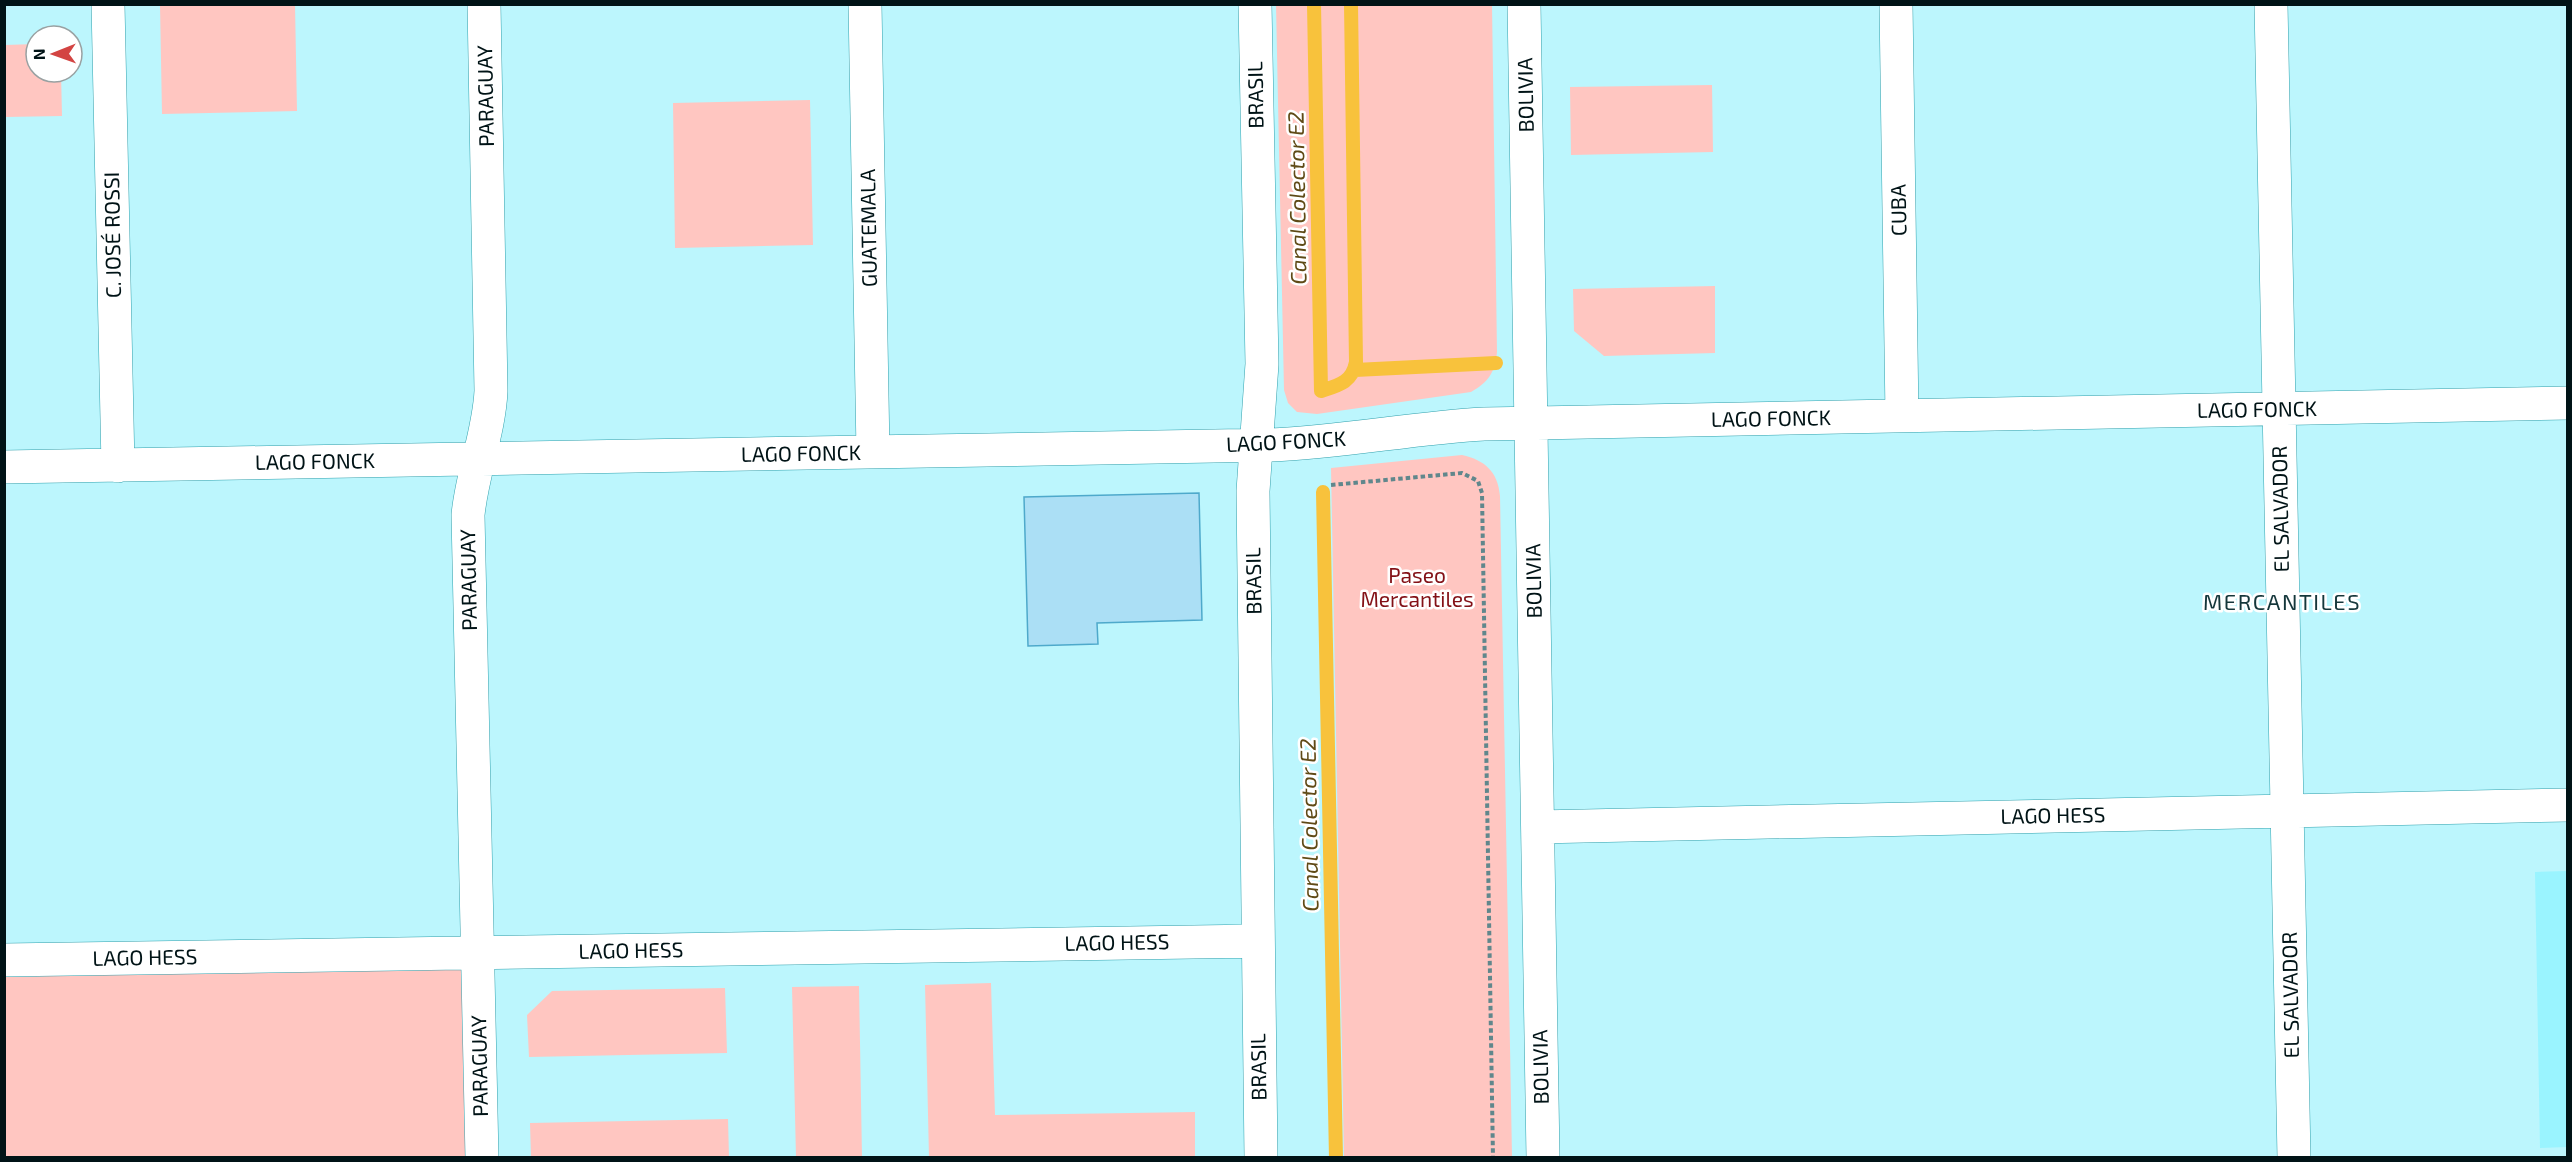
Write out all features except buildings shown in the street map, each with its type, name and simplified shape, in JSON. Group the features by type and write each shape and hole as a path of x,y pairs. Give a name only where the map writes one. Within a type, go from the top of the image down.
{"street":[{"name":"C. JOSÉ ROSSI","path":"108,4 118,465"},
{"name":"PARAGUAY","path":"482,1158 468,515 470,493 485,438 491,391 484,4"},
{"name":"GUATEMALA","path":"865,4 873,452"},
{"name":"BRASIL","path":"1255,4 1262,364 1253,492 1261,1158"},
{"name":"BOLIVIA","path":"1524,4 1543,1158"},
{"name":"CUBA","path":"1896,4 1902,416"},
{"name":"EL SALVADOR","path":"2271,4 2294,1158"},
{"name":"LAGO FONCK","path":"4,468 1256,446 1319,443 1452,426 2568,403"},
{"name":"LAGO HESS","path":"1538,827 2568,806"},
{"name":"LAGO HESS","path":"4,960 1258,941"}],"path":[{"path":"1331,485 1462,473 1474,477 1480,486 1493,1158"}],"shaded area":[{"path":"2567,871 2567,1147 2540,1148 2535,872"}],"green space":[{"path":"160,5 295,5 297,111 162,114"},
{"path":"1276,5 1492,5 1497,352 1490,376 1471,392 1317,414 1297,412 1288,403 1284,390"},
{"path":"24,44 24,84 61,84 62,116 5,117 5,45"},
{"path":"1712,85 1713,152 1571,155 1570,87"},
{"path":"810,100 813,245 675,248 673,103"},
{"path":"1715,286 1715,353 1604,356 1574,331 1573,289"},
{"name":"Paseo Mercantiles","path":"1462,455 1477,460 1489,468 1496,480 1500,496 1512,1157 1344,1157 1331,468"},
{"path":"465,967 469,1157 5,1157 4,977"},
{"path":"991,983 995,1115 1195,1112 1195,1157 929,1157 925,985"},
{"path":"859,986 862,1157 796,1157 792,987"},
{"path":"725,988 727,1053 529,1057 527,1015 552,991"},
{"path":"728,1119 729,1157 531,1157 530,1123"}],"waterway":[{"path":"1314,4 1321,391 1344,382 1352,374 1356,362 1351,4"},
{"path":"1355,370 1496,363"},
{"name":"Canal Colector E2","path":"1323,492 1336,1158"}],"district":[{"name":"MERCANTILES","path":"2282,602"}]}
